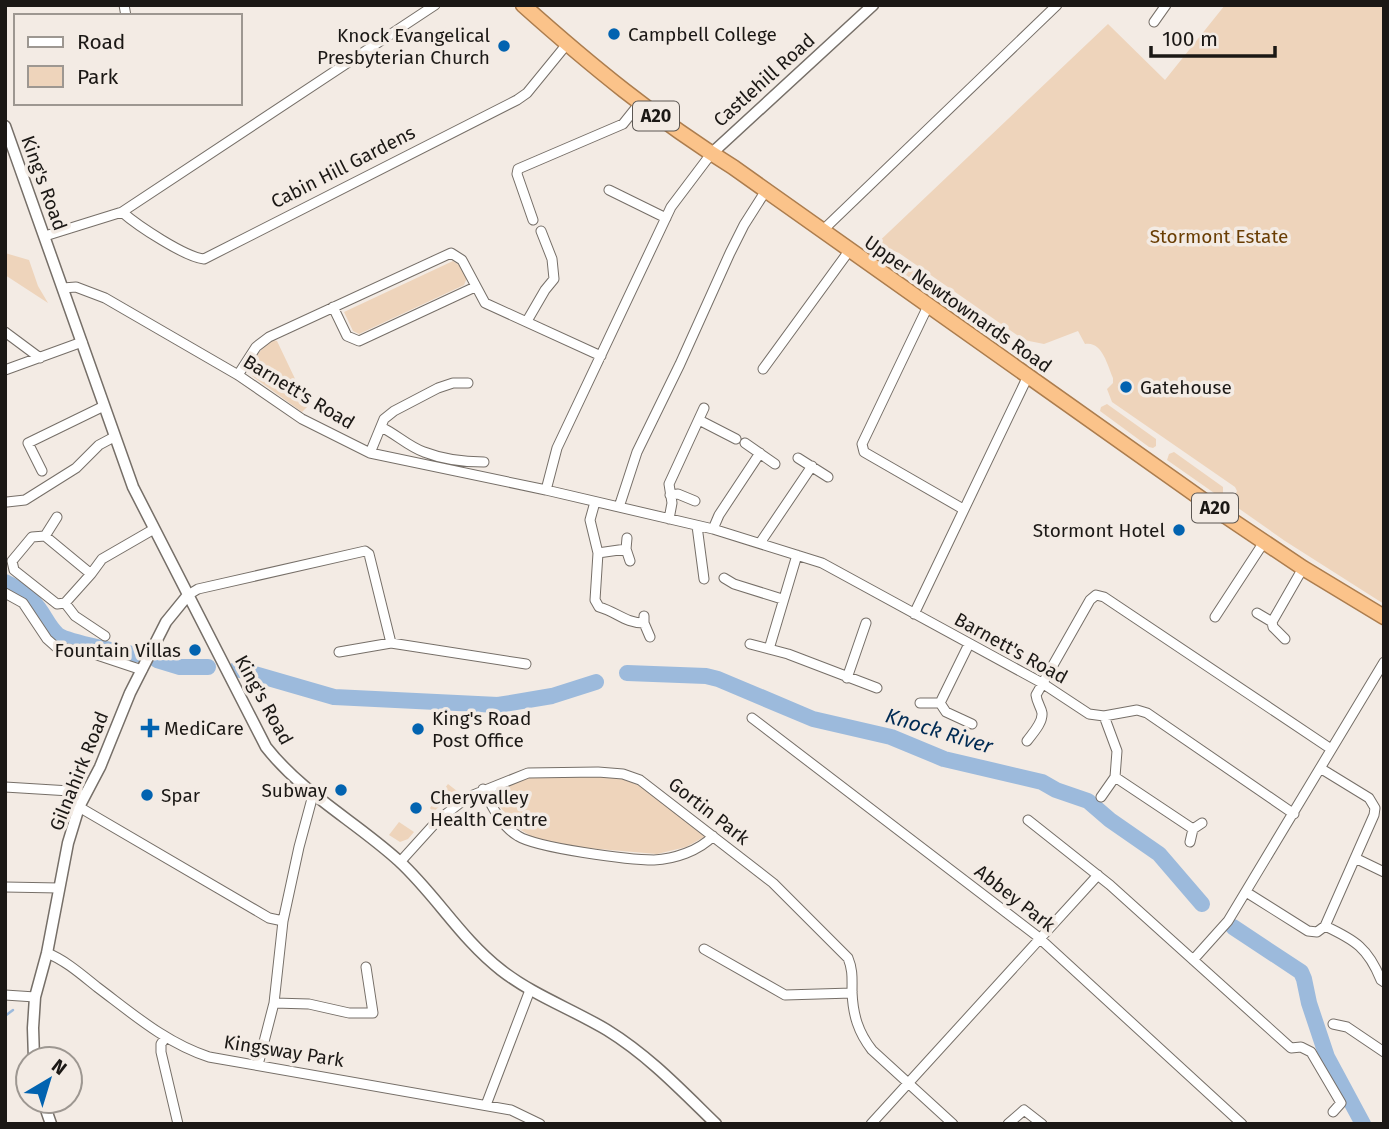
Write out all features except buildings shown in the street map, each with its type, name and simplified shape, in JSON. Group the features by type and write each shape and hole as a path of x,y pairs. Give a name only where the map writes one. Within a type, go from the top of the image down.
{"highway":[{"name":"Upper Newtownards Road","path":"523,5 639,104 1264,542 1384,617"}],"street":[{"path":"45,236 122,212 435,5"},
{"name":"Castlehill Road","path":"711,154 873,5"},
{"path":"822,231 1057,5"},
{"path":"1154,22 1164,6"},
{"name":"Cabin Hill Gardens","path":"122,212 185,252 197,258 204,258 517,100 527,93 567,44"},
{"path":"533,220 517,174 518,169 623,124 639,104"},
{"name":"King's Road","path":"5,126 133,487 267,747 288,773 313,795 400,862 474,947 498,968 530,990 606,1030 640,1052 716,1124"},
{"path":"546,490 557,448 671,207 711,154"},
{"path":"609,190 666,218"},
{"path":"620,507 636,452 680,365 744,225 765,192"},
{"path":"527,321 554,279 552,259 541,231"},
{"path":"763,369 849,251"},
{"path":"238,375 256,347 269,337 451,253 462,260 485,303 601,356"},
{"name":"Barnett's Road","path":"63,288 76,287 99,295 238,375 302,419 370,453 713,529 822,563 1042,683 1089,714 1104,716"},
{"path":"333,307 347,336 359,341 475,287"},
{"path":"928,306 862,444 864,453 963,509"},
{"path":"5,332 40,358"},
{"path":"5,370 82,342"},
{"path":"914,614 1028,376"},
{"path":"370,453 384,419 394,411 438,388 453,383 468,383"},
{"path":"43,471 28,443 104,407"},
{"path":"669,519 669,484 704,408"},
{"path":"699,420 741,441 775,464"},
{"path":"381,427 395,433 421,452 463,461 484,462"},
{"path":"7,502 25,500 76,468 99,445 114,437"},
{"path":"713,529 719,515 760,453"},
{"path":"798,458 828,477"},
{"path":"760,543 811,466"},
{"path":"670,495 678,494 695,501"},
{"path":"595,502 590,520 598,554 595,600 599,607 613,611 630,623 644,619 650,637"},
{"path":"45,536 57,517"},
{"path":"697,526 704,579"},
{"path":"91,574 45,536 32,537 16,555 12,566 57,604 65,603 91,574 103,559 153,529"},
{"path":"627,538 629,561"},
{"path":"1215,617 1264,542"},
{"path":"598,554 626,549"},
{"path":"188,595 198,589 365,551 369,554 391,643"},
{"path":"769,649 797,555"},
{"path":"1272,622 1303,568"},
{"path":"724,578 732,588 782,600"},
{"path":"172,613 180,581"},
{"path":"5,593 23,603 47,639 56,647 94,654 142,670"},
{"name":"Gilnahirk Road","path":"34,1045 36,997 68,843 81,801 100,767 142,670 172,613 188,595"},
{"path":"1027,741 1041,720 1042,712 1037,695 1042,683 1090,600 1096,595 1104,597 1331,749"},
{"path":"65,603 75,616 106,636"},
{"path":"1256,613 1272,622 1273,627 1285,639"},
{"path":"847,678 863,628 850,626"},
{"path":"339,652 391,643 526,664"},
{"path":"750,644 877,688"},
{"path":"940,703 969,644"},
{"path":"1193,960 1228,921 1384,662"},
{"path":"920,703 940,703"},
{"path":"940,703 946,712 972,724"},
{"path":"1101,797 1115,777 1117,751 1104,716 1137,710 1147,713 1294,814"},
{"name":"Abbey Park","path":"752,718 1039,938 1242,1124"},
{"path":"1246,892 1308,931 1317,932 1325,926 1375,808 1369,798 1320,768"},
{"name":"Gortin Park","path":"400,862 438,820 467,797 528,772 624,774 640,780 773,883 848,958 853,969 855,1019 863,1038 953,1124"},
{"path":"1115,777 1193,830"},
{"path":"5,787 70,791 81,801 269,918 283,921"},
{"path":"483,789 503,822 516,835 540,845 656,860 694,850 713,836"},
{"path":"258,1065 274,1003 283,921 313,795"},
{"path":"1028,820 1098,875 1291,1048 1301,1047 1311,1052 1341,1103 1333,1112"},
{"path":"1190,842 1193,830 1202,823"},
{"path":"1354,858 1384,872"},
{"path":"871,1124 1098,875"},
{"path":"5,887 59,888"},
{"path":"1325,926 1352,939 1368,953 1384,982"},
{"path":"704,948 785,995 852,993"},
{"name":"Kingsway Park","path":"47,953 77,972 165,1038 188,1050 209,1057 511,1110 540,1124"},
{"path":"274,1003 309,1004 349,1013 373,1013 366,967"},
{"path":"486,1105 530,990"},
{"path":"5,995 36,997"},
{"path":"1333,1024 1347,1027 1384,1052"},
{"path":"165,1038 160,1052 178,1124"},
{"path":"1007,1124 1024,1110 1042,1124"}],"green space":[{"name":"Stormont Estate","path":"1225,5 1384,5 1384,604 1231,503 1237,491 1235,487 1112,402 1107,389 1113,383 1113,378 1106,360 1096,346 1085,344 1078,331 1044,344 1024,340 899,253 871,249 1108,24 1165,80"},
{"path":"5,253 29,260 38,286 48,303 5,275"},
{"path":"891,256 1005,334 1005,343 887,262"},
{"path":"453,261 467,278 464,285 359,334 353,331 344,312"},
{"path":"273,340 277,341 308,406 302,412 252,376 255,360"},
{"path":"1107,404 1156,439 1156,446 1149,447 1100,411 1101,407"},
{"path":"1174,452 1223,487 1223,494 1217,495 1167,460 1169,454"},
{"path":"533,776 617,777 643,787 706,836 686,847 657,854 587,848 536,839 519,829 494,800 493,790"},
{"path":"448,784 457,791 433,812 430,808"},
{"path":"399,822 414,832 408,839 400,842 389,835"}],"waterway":[{"name":"Knock River","path":"5,582 30,599 58,635 85,644 142,655"},
{"name":"Knock River","path":"157,660 180,667 208,667"},
{"name":"Knock River","path":"237,669 334,697 498,705 552,696 596,682"},
{"name":"Knock River","path":"627,673 706,676 718,679 813,719 891,737 944,759 1042,782 1088,801 1159,854 1202,904"},
{"name":"Knock River","path":"1233,927 1301,972 1327,1057 1363,1124"},
{"path":"5,1016 13,1010"}],"place":[{"name":"Campbell College","path":"614,34"},
{"name":"Knock Evangelical Presbyterian Church","path":"504,46"},
{"name":"Gatehouse","path":"1126,387"},
{"name":"Stormont Hotel","path":"1179,530"},
{"name":"Fountain Villas","path":"195,650"},
{"name":"MediCare","path":"150,728"},
{"name":"King's Road Post Office","path":"418,729"},
{"name":"Subway","path":"341,790"},
{"name":"Spar","path":"147,795"},
{"name":"Cheryvalley Health Centre","path":"416,808"}]}
